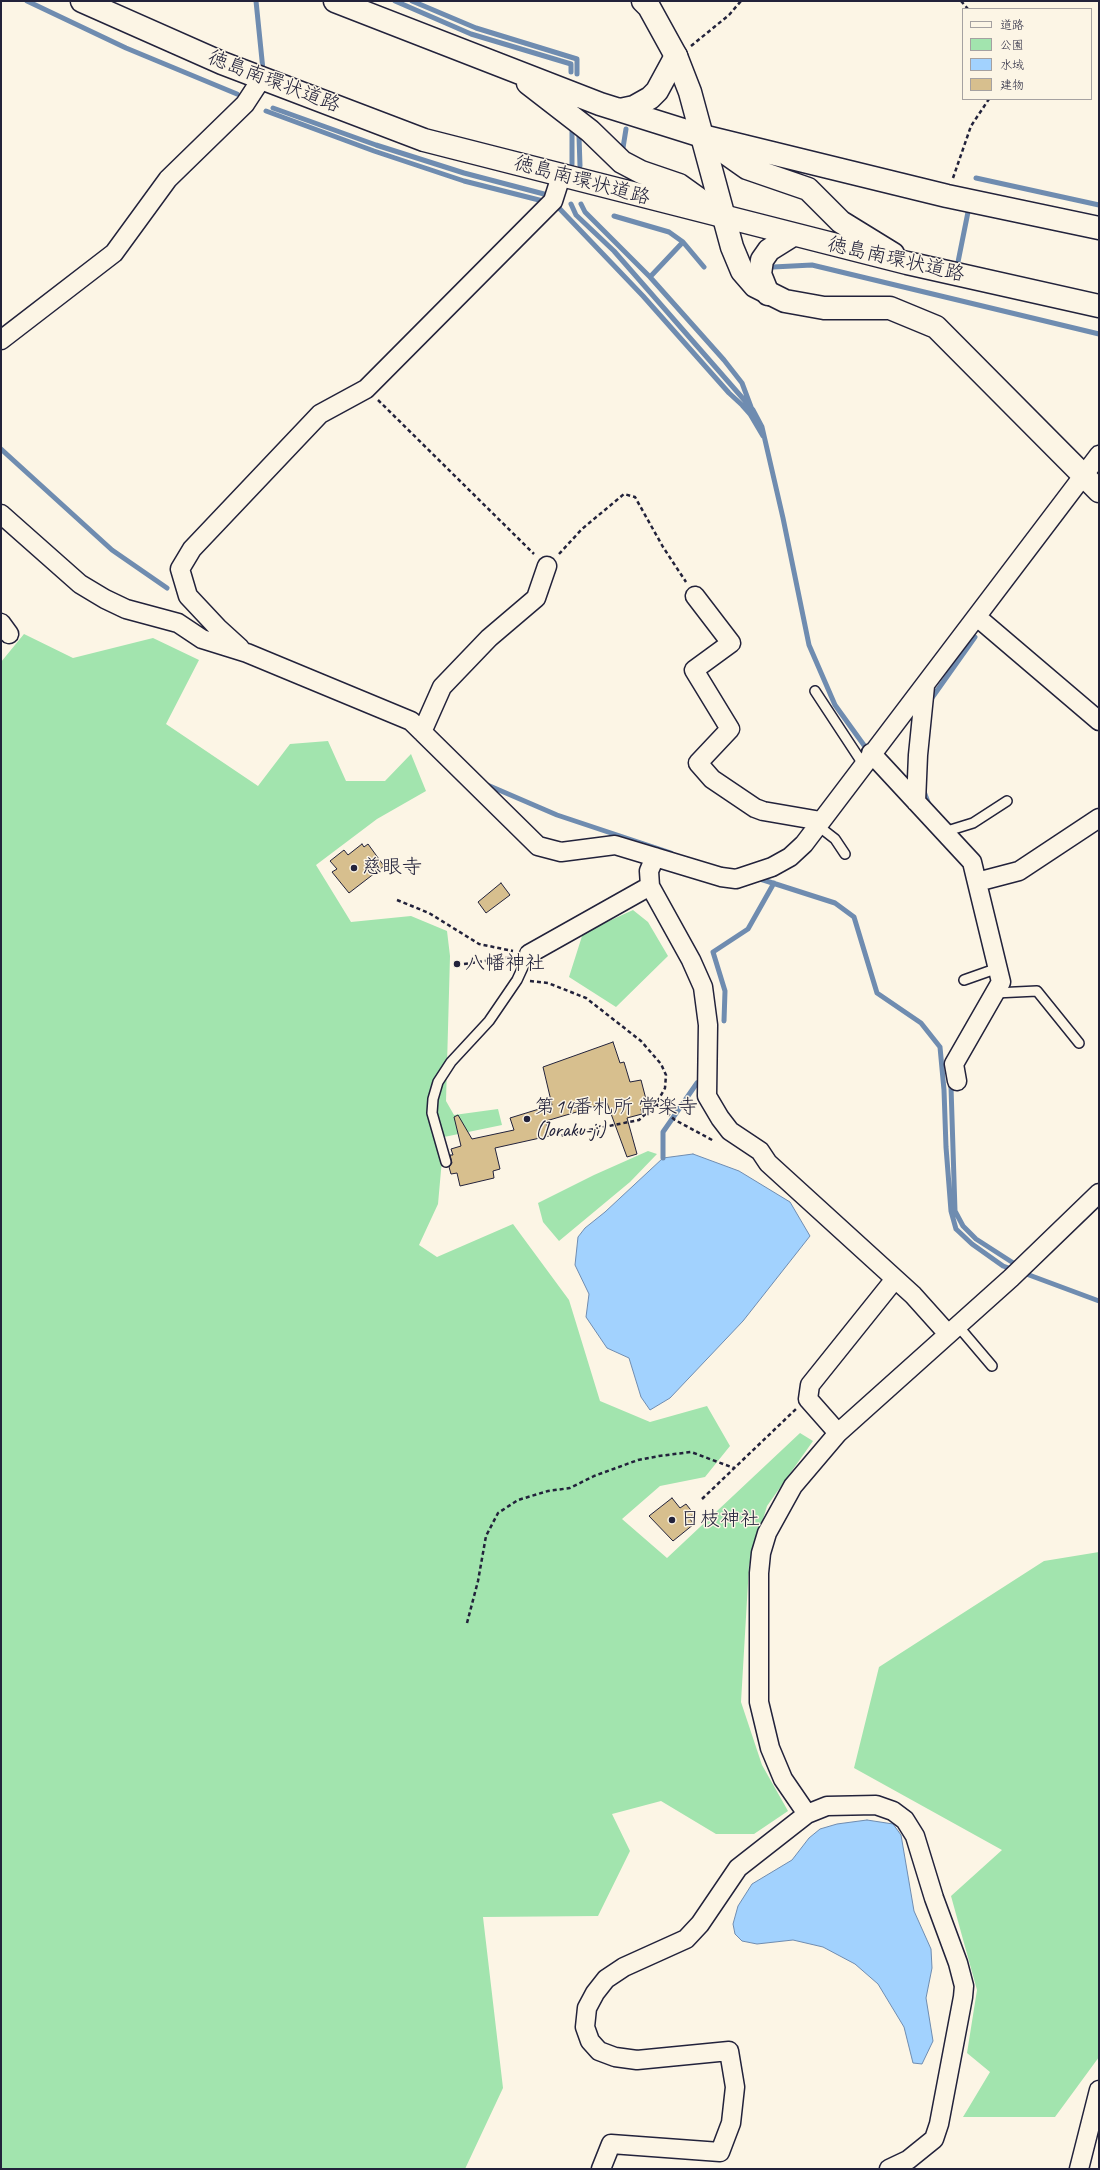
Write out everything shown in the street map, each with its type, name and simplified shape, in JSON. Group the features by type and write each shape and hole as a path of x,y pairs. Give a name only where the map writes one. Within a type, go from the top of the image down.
{"main road":[{"name":"徳島南環状道路","path":"82,1 222,63 424,140 793,235 907,263 1099,306"},
{"path":"334,1 600,104 702,136 947,196 1099,228"},
{"path":"643,1 649,7 676,56 690,92 732,247 742,271 755,286 768,294 785,301 824,308 890,308 936,327 1099,491"},
{"path":"620,110 634,107 650,98 657,91 676,56"},
{"path":"514,70 567,115 590,131 622,162 641,172 679,185 723,216"},
{"path":"702,136 747,168 808,189 841,222 907,263"},
{"path":"768,294 760,274 762,260 769,250 793,235"}],"street":[{"path":"1,340 114,253 168,179 245,104 262,78"},
{"path":"247,653 218,628 188,596 180,570 192,549 320,414 366,389 553,200 561,176"},
{"path":"1,514 80,584 105,599 126,609 178,623 202,639 247,653 411,722 538,846 561,852 615,844 721,877 732,879 750,875 790,857 804,844 867,759 977,617 1082,475 1099,455"},
{"path":"422,732 442,687 489,638 536,598 547,566"},
{"path":"695,596 731,643 694,670 730,729 698,763 712,779 755,808 819,823"},
{"path":"977,617 1099,721"},
{"path":"916,802 918,755 925,686"},
{"path":"867,759 916,802 972,862 1001,982 954,1064 957,1081"},
{"path":"977,882 1020,871 1099,818"},
{"path":"655,857 649,871 650,886 678,936 703,987 708,1025 707,1096 720,1118 730,1131 760,1151 768,1163 953,1330"},
{"path":"529,954 650,886"},
{"path":"807,1814 783,1779 770,1748 759,1702 759,1573 761,1553 767,1533 793,1486 838,1433 1011,1278 1099,1193"},
{"path":"838,1433 808,1399 810,1385 895,1279"},
{"path":"601,2169 611,2144 720,2152 731,2123 735,2087 729,2051 637,2060 614,2057 600,2051 590,2042 585,2027 587,2008 595,1993 612,1975 624,1967 686,1939 700,1924 738,1868 807,1814 827,1806 876,1805 893,1811 905,1820 915,1836 934,1898 958,1963 964,1986 939,2124 934,2139 923,2150 908,2160 889,2169"},
{"path":"1080,2169 1099,2090"}],"lane":[{"path":"815,691 867,759"},
{"path":"944,832 973,823 1007,801"},
{"path":"819,823 835,839 845,854"},
{"path":"446,1162 432,1114 433,1099 438,1082 451,1062 489,1021 517,980 529,954"},
{"path":"964,980 998,968"},
{"path":"995,993 1037,992 1079,1043"},
{"path":"953,1330 992,1366"}],"path":[{"path":"676,56 702,37 741,1"},
{"path":"947,196 971,126 988,100"},
{"path":"366,389 547,566 582,529 624,494 635,497 663,547 695,596"},
{"path":"397,900 429,913 478,944 529,954"},
{"path":"464,964 529,954"},
{"path":"517,980 548,983 586,998 641,1041 661,1064 666,1075 665,1088 656,1104 639,1120 559,1136"},
{"path":"656,1104 675,1120"},
{"path":"702,1499 808,1399"},
{"path":"467,1623 478,1581 486,1536 498,1513 518,1500 548,1491 570,1488 594,1476 638,1460 659,1456 691,1452 734,1468"}],"green space":[{"path":"24,634 73,658 153,638 199,660 166,724 258,786 290,744 328,741 346,781 385,781 411,754 426,791 377,819 316,865 351,922 411,916 447,931 450,956 446,1101 454,1115 498,1109 502,1125 444,1137 438,1204 419,1245 437,1257 513,1224 569,1300 600,1401 650,1422 707,1406 730,1446 705,1477 660,1486 622,1519 667,1558 800,1433 813,1441 767,1506 749,1566 741,1702 762,1765 788,1811 754,1834 716,1834 661,1801 612,1814 630,1851 598,1916 483,1917 503,2088 465,2169 1,2169 1,662"},
{"path":"633,910 648,922 668,956 616,1007 569,977 583,933"},
{"path":"648,1151 657,1154 630,1182 559,1241 543,1222 538,1203 594,1175"},
{"path":"1099,1552 1099,2057 1055,2117 963,2117 990,2072 967,2053 977,1990 951,1896 1002,1850 854,1768 879,1667 1044,1561"}],"water":[{"path":"693,1154 739,1171 790,1202 810,1236 743,1321 670,1398 650,1410 641,1397 629,1358 607,1348 586,1317 589,1294 575,1265 578,1237 585,1228 605,1212 663,1158"},
{"path":"867,1820 893,1824 901,1835 914,1911 931,1949 932,1968 926,1998 933,2041 922,2064 913,2063 904,2027 878,1984 855,1964 823,1947 793,1940 757,1944 742,1941 735,1934 733,1924 738,1906 752,1884 792,1860 809,1838 820,1829 837,1824"}],"building":[{"path":"362,844 364,847 368,844 384,866 349,893 332,872 337,869 330,861 344,850 348,855"},
{"path":"501,883 510,895 486,913 478,902"},
{"path":"613,1042 620,1063 624,1062 630,1082 641,1080 648,1107 641,1109 642,1114 627,1118 637,1154 627,1157 607,1103 546,1121 549,1136 495,1148 500,1169 493,1171 494,1178 460,1186 457,1173 451,1174 449,1167 452,1163 450,1155 453,1155 451,1149 461,1146 454,1117 458,1115 472,1139 514,1130 510,1118 552,1105 543,1067"},
{"path":"672,1498 680,1508 686,1504 694,1514 689,1518 694,1524 673,1541 649,1516"}],"waterway":[{"path":"27,1 126,48 237,94"},
{"path":"256,1 263,70"},
{"path":"395,1 471,34 571,64 571,72"},
{"path":"412,1 476,28 577,59 577,74"},
{"path":"273,108 376,145 464,173 544,194"},
{"path":"266,111 374,151 464,181 543,201"},
{"path":"622,154 626,129"},
{"path":"572,132 572,164"},
{"path":"579,136 580,166"},
{"path":"976,178 1099,205"},
{"path":"571,204 576,215 614,251 753,410 762,427 783,518 809,645 835,705 866,748"},
{"path":"581,204 585,212 650,277 724,360 742,383 751,407"},
{"path":"558,207 643,296 729,393 742,405 750,414 763,436"},
{"path":"958,262 968,212"},
{"path":"614,216 669,232 683,242 704,267"},
{"path":"650,277 683,242"},
{"path":"773,267 812,265 1099,334"},
{"path":"1,449 112,550 167,588"},
{"path":"929,702 975,637"},
{"path":"485,784 557,815 671,853"},
{"path":"923,789 929,805"},
{"path":"757,878 835,903 854,917 877,993 921,1023 940,1047 951,1211 956,1229 972,1244 1003,1266 1014,1270"},
{"path":"724,1021 725,991 713,952 748,929 774,883"},
{"path":"663,1158 663,1132 697,1083"},
{"path":"951,1087 955,1211 963,1226 976,1239 1018,1266"},
{"path":"1021,1272 1099,1301"}],"place":[{"name":"慈眼寺","path":"354,868"},
{"name":"八幡神社","path":"457,964"},
{"name":"第14番札所 常楽寺 (Joraku-ji)","path":"527,1119"},
{"name":"日枝神社","path":"672,1520"}]}
